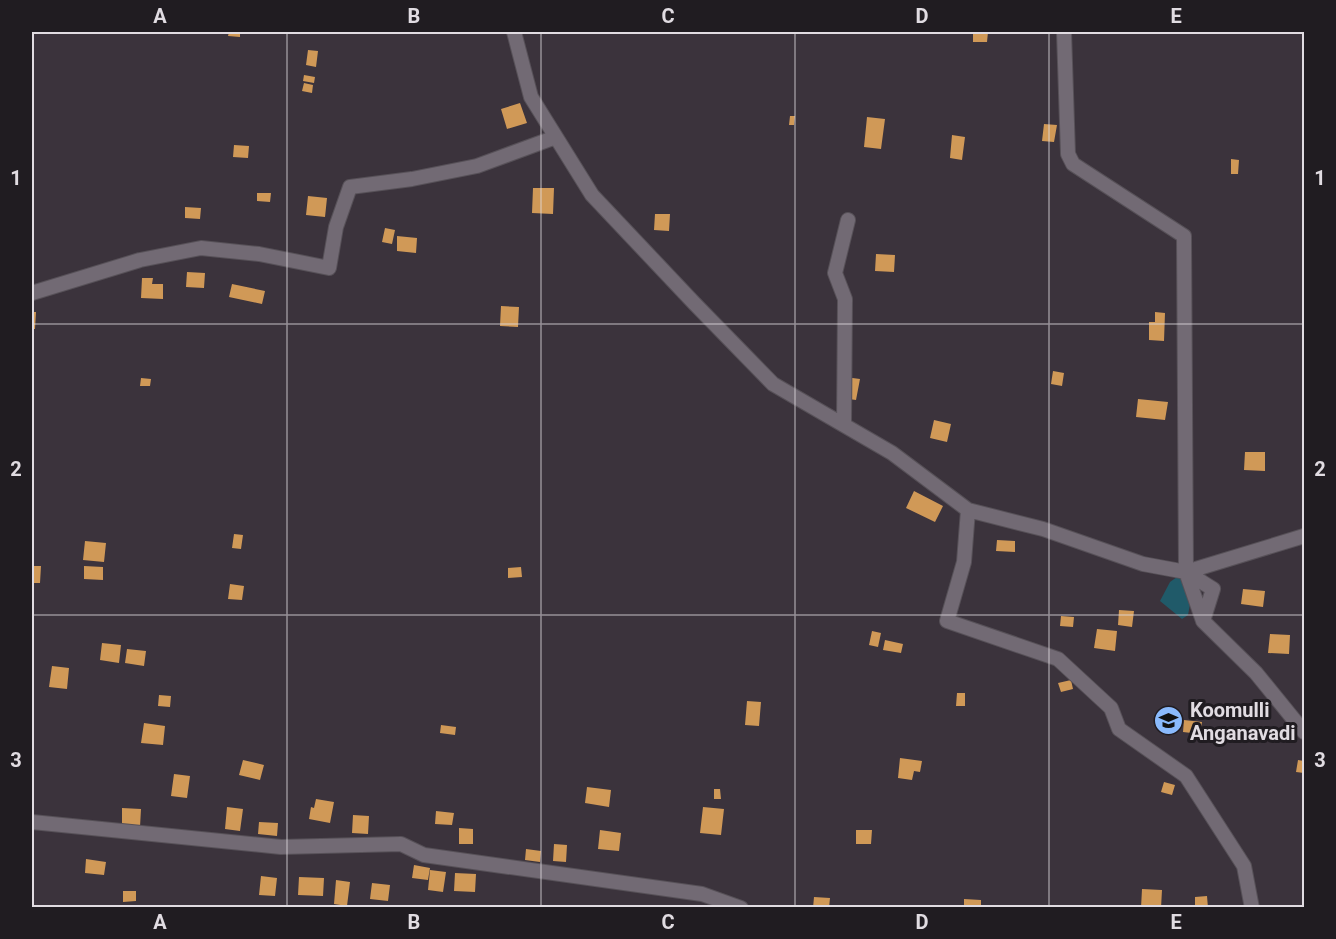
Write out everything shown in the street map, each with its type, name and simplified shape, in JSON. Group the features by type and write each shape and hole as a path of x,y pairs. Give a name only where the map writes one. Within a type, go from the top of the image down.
{"street":[{"path":"513,32 531,97 592,195 773,384 892,453 968,510 1043,529 1143,564 1186,572 1213,589 1203,621"},
{"path":"1064,32 1068,154 1073,164 1184,236 1186,572 1203,621 1256,673 1305,732"},
{"path":"32,293 140,260 201,248 259,254 330,268 336,227 350,187 412,179 477,166 556,137"},
{"path":"844,425 845,298 835,273 848,220"},
{"path":"968,510 964,562 947,621 1058,659 1111,708 1119,729 1186,776 1244,866 1252,908"},
{"path":"1186,572 1305,536"},
{"path":"32,822 281,847 401,844 424,855 702,894 741,908"}],"water":[{"path":"1177,577 1183,578 1192,594 1188,615 1182,619 1160,601 1170,582"}],"building":[{"path":"229,32 240,32 240,37 228,36"},
{"path":"973,32 988,32 987,42 973,42"},
{"path":"308,50 318,51 316,67 306,65"},
{"path":"304,75 315,77 314,83 303,81"},
{"path":"304,83 313,85 312,93 302,91"},
{"path":"520,103 527,123 507,129 501,109"},
{"path":"790,116 795,116 794,125 789,125"},
{"path":"867,117 885,119 881,149 864,147"},
{"path":"1044,124 1057,125 1054,142 1042,141"},
{"path":"952,135 965,137 962,160 950,158"},
{"path":"234,145 249,146 248,158 233,157"},
{"path":"1231,159 1239,160 1238,174 1231,174"},
{"path":"533,188 554,188 553,214 532,213"},
{"path":"257,193 271,193 270,202 257,201"},
{"path":"308,196 327,198 325,217 306,215"},
{"path":"185,207 201,208 200,219 185,218"},
{"path":"655,214 670,214 669,231 654,230"},
{"path":"385,228 395,230 392,244 382,242"},
{"path":"397,236 417,238 416,253 397,251"},
{"path":"876,254 895,255 894,272 875,271"},
{"path":"187,272 205,273 204,288 186,287"},
{"path":"142,278 153,278 152,284 163,284 163,299 141,298"},
{"path":"232,284 265,291 262,304 229,297"},
{"path":"501,306 519,307 518,327 500,326"},
{"path":"32,312 36,312 35,329 32,329"},
{"path":"1155,312 1165,313 1164,341 1149,340 1149,322 1155,322"},
{"path":"1053,371 1064,373 1062,386 1051,384"},
{"path":"845,377 860,379 856,400 842,398"},
{"path":"141,378 151,379 150,386 140,386"},
{"path":"1138,399 1168,402 1165,420 1136,417"},
{"path":"934,420 951,424 947,442 930,438"},
{"path":"1245,452 1265,452 1265,471 1244,470"},
{"path":"914,491 943,506 935,522 906,508"},
{"path":"234,534 243,535 241,549 232,548"},
{"path":"997,540 1015,541 1015,552 996,551"},
{"path":"85,541 106,543 104,562 83,560"},
{"path":"32,566 41,566 40,583 32,583"},
{"path":"84,566 103,567 103,580 84,579"},
{"path":"521,567 522,577 508,578 508,568"},
{"path":"230,584 244,586 242,600 228,599"},
{"path":"1243,589 1265,591 1263,607 1241,604"},
{"path":"1119,610 1134,611 1132,627 1118,625"},
{"path":"1061,616 1074,617 1073,627 1060,626"},
{"path":"1097,629 1117,631 1115,651 1094,648"},
{"path":"872,631 881,633 878,647 869,645"},
{"path":"1270,634 1290,635 1289,654 1268,653"},
{"path":"885,640 903,644 901,653 883,650"},
{"path":"102,643 121,645 119,663 100,660"},
{"path":"127,649 146,651 144,666 125,663"},
{"path":"52,666 69,668 67,689 49,687"},
{"path":"1071,680 1073,689 1061,692 1058,683"},
{"path":"957,693 965,693 965,706 956,706"},
{"path":"159,695 171,696 170,707 158,706"},
{"path":"747,701 761,702 759,726 745,725"},
{"path":"1184,720 1202,722 1200,734 1183,732"},
{"path":"144,723 165,726 163,745 141,743"},
{"path":"441,725 456,727 455,735 440,733"},
{"path":"900,758 922,761 920,772 914,771 912,780 898,778"},
{"path":"243,760 264,765 260,780 239,775"},
{"path":"1298,760 1304,761 1304,773 1296,772"},
{"path":"174,774 190,776 187,798 171,796"},
{"path":"1164,782 1175,785 1172,795 1161,792"},
{"path":"587,787 611,790 609,807 585,803"},
{"path":"714,789 720,789 721,799 714,799"},
{"path":"316,799 334,802 330,823 309,819 311,807 314,808"},
{"path":"227,807 243,809 240,831 225,829"},
{"path":"703,807 724,809 721,835 700,833"},
{"path":"122,808 141,809 140,827 122,826"},
{"path":"436,811 454,813 452,825 435,824"},
{"path":"353,815 369,816 368,834 352,833"},
{"path":"259,822 278,823 277,836 258,834"},
{"path":"459,828 473,829 473,844 459,844"},
{"path":"600,830 621,833 619,851 598,849"},
{"path":"856,830 872,830 871,844 856,844"},
{"path":"554,844 567,845 566,862 553,861"},
{"path":"526,849 541,851 540,862 525,860"},
{"path":"86,859 106,862 104,875 85,873"},
{"path":"414,865 430,868 428,880 412,878"},
{"path":"430,870 446,872 443,892 428,890"},
{"path":"455,873 476,874 475,892 454,891"},
{"path":"261,876 277,878 275,896 259,895"},
{"path":"299,877 324,878 323,896 298,895"},
{"path":"336,880 350,882 347,906 334,904"},
{"path":"372,883 390,885 388,901 370,899"},
{"path":"1142,889 1162,890 1161,908 1141,908"},
{"path":"123,891 136,891 136,901 123,902"},
{"path":"1207,896 1208,908 1195,908 1195,897"},
{"path":"814,897 830,898 829,908 813,908"},
{"path":"964,899 981,900 981,908 964,908"}],"place":[{"name":"Koomulli Anganavadi","path":"1169,721"}]}
